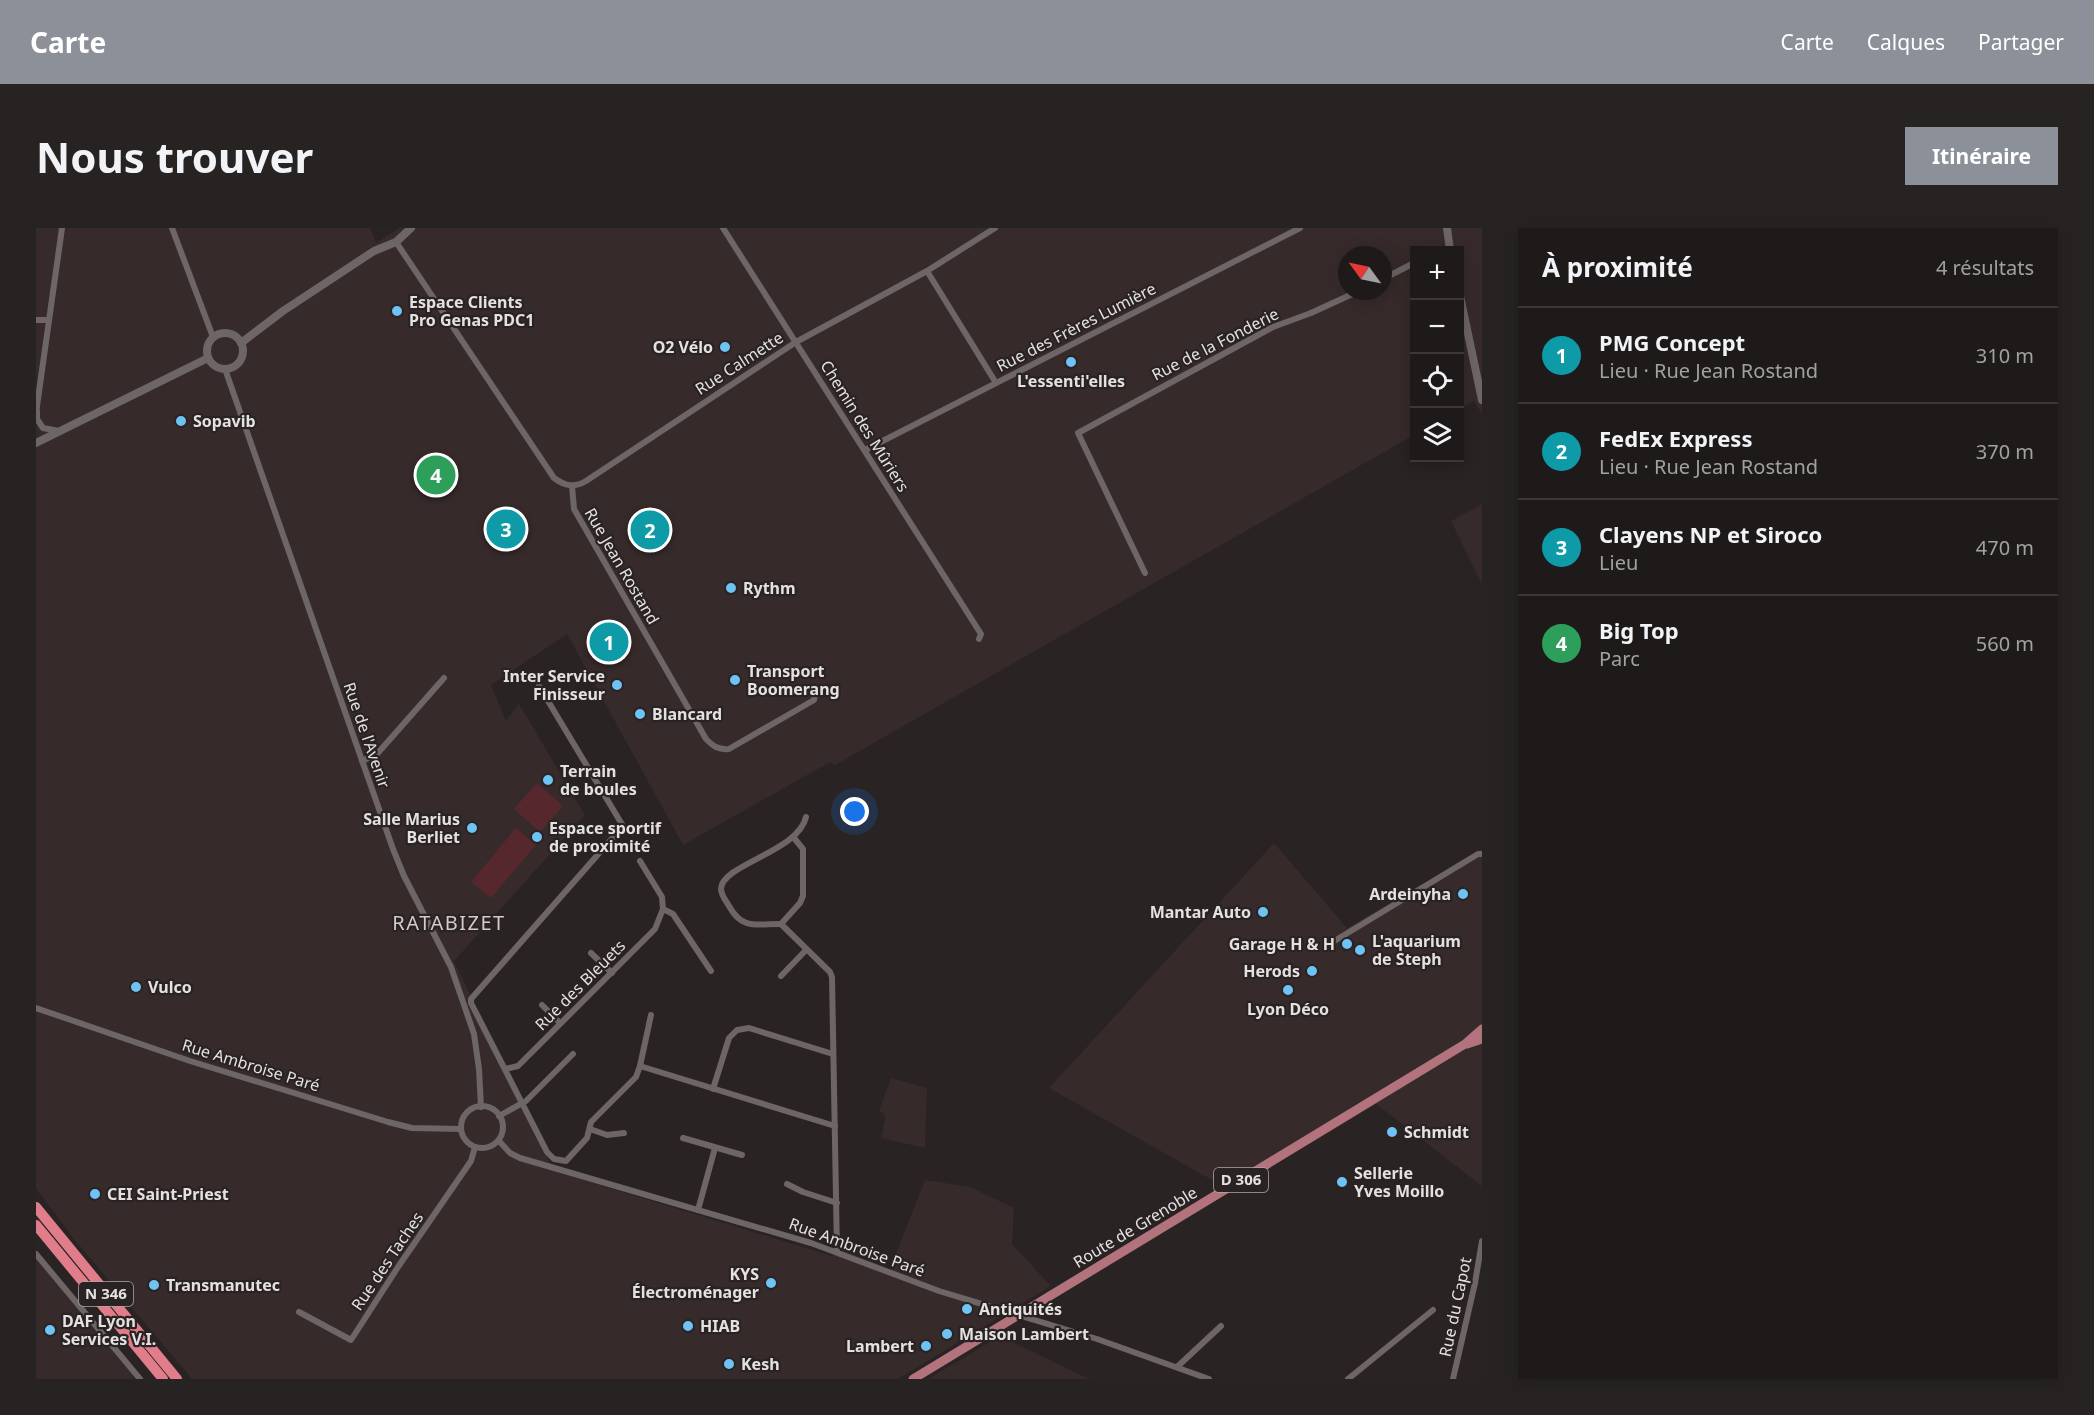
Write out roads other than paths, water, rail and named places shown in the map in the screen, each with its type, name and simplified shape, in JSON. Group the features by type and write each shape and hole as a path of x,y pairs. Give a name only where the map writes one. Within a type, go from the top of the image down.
{"highway":[{"name":"N 346","path":"36,1207 177,1379"},
{"name":"N 346","path":"36,1225 163,1379"}],"main road":[{"name":"Route de Grenoble","path":"913,1379 1465,1044 1482,1029"},
{"name":"Route de Grenoble","path":"1465,1044 1482,1039"}],"street":[{"path":"59,431 43,428 36,410 62,228"},
{"path":"172,228 213,337"},
{"path":"241,343 283,311 374,251 396,242 411,228"},
{"name":"Chemin des Mûriers","path":"723,228 981,634 979,639"},
{"name":"Rue Calmette","path":"572,486 586,481 796,342 927,271 995,228"},
{"name":"Rue des Frères Lumière","path":"865,450 1300,228"},
{"path":"1447,228 1449,246"},
{"path":"396,242 554,477 562,484 572,486"},
{"path":"1392,275 1410,266"},
{"path":"927,271 996,383"},
{"name":"Rue de la Fonderie","path":"1145,573 1078,434 1087,427 1273,327 1318,311 1341,300"},
{"path":"1461,300 1482,400"},
{"path":"36,320 49,320"},
{"path":"228,333 241,343 242,352 235,365 225,369 215,366 208,358 207,349 213,337 228,333"},
{"path":"36,443 208,358"},
{"name":"Rue de l'Avenir","path":"225,369 404,876 451,967 474,1034 479,1069 480,1107"},
{"name":"Rue Jean Rostand","path":"572,486 574,509 706,739 713,746 729,749 814,700 816,689"},
{"path":"362,761 377,754 444,678"},
{"path":"538,686 622,826 471,999 547,1152 554,1159 566,1161 586,1138 591,1122 636,1077 651,1015"},
{"path":"807,817 804,826 794,837 727,877 721,889 735,917 740,921 748,924 781,924 830,972 832,977 837,1252"},
{"path":"781,924 800,903 803,896 803,849 794,837"},
{"path":"1331,943 1478,854 1482,854"},
{"path":"640,861 662,897 663,909 673,914 711,971"},
{"name":"Rue des Bleuets","path":"505,1069 518,1065 612,973 655,929 663,909"},
{"path":"781,976 806,950"},
{"path":"591,953 612,973"},
{"path":"542,1005 560,1023"},
{"name":"Rue Ambroise Paré","path":"36,1008 190,1061 388,1122 412,1128 461,1129"},
{"path":"713,1089 729,1038 736,1030 749,1028 833,1054"},
{"path":"499,1116 522,1103 573,1054"},
{"path":"640,1066 835,1126"},
{"path":"480,1107 490,1108 499,1116 502,1126 499,1141 490,1147 475,1147 467,1141 461,1129 462,1120 467,1112 480,1107"},
{"path":"590,1130 607,1135 624,1133"},
{"path":"683,1138 742,1155"},
{"name":"Rue Ambroise Paré","path":"499,1141 510,1153 520,1158 837,1252 939,1291 1097,1339 1209,1379"},
{"name":"Rue des Taches","path":"298,1312 351,1340 471,1161 475,1147"},
{"path":"698,1210 716,1148"},
{"path":"787,1184 837,1203"},
{"name":"Rue du Capot","path":"1453,1379 1482,1241"},
{"path":"36,1254 140,1379"},
{"path":"1348,1379 1433,1310"},
{"path":"1177,1367 1221,1326"}],"place":[{"name":"Espace Clients Pro Genas PDC1","path":"397,311"},
{"name":"O2 Vélo","path":"725,347"},
{"name":"L'essenti'elles","path":"1071,362"},
{"name":"Sopavib","path":"181,421"},
{"name":"Big Top","path":"436,475"},
{"name":"Clayens NP et Siroco","path":"506,529"},
{"name":"FedEx Express","path":"650,530"},
{"name":"Rythm","path":"731,588"},
{"name":"PMG Concept","path":"609,642"},
{"name":"Transport Boomerang","path":"735,680"},
{"name":"Inter Service Finisseur","path":"617,685"},
{"name":"Blancard","path":"640,714"},
{"name":"Terrain de boules","path":"548,780"},
{"name":"Salle Marius Berliet","path":"472,828"},
{"name":"Espace sportif de proximité","path":"537,837"},
{"name":"Ardeinyha","path":"1463,894"},
{"name":"Mantar Auto","path":"1263,912"},
{"name":"Garage H & H","path":"1347,944"},
{"name":"L'aquarium de Steph","path":"1360,950"},
{"name":"Herods","path":"1312,971"},
{"name":"Vulco","path":"136,987"},
{"name":"Lyon Déco","path":"1288,990"},
{"name":"Schmidt","path":"1392,1132"},
{"name":"Sellerie Yves Moillo","path":"1342,1182"},
{"name":"CEI Saint-Priest","path":"95,1194"},
{"name":"KYS Électroménager","path":"771,1283"},
{"name":"Transmanutec","path":"154,1285"},
{"name":"Antiquités","path":"967,1309"},
{"name":"HIAB","path":"688,1326"},
{"name":"DAF Lyon Services V.I.","path":"50,1330"},
{"name":"Maison Lambert","path":"947,1334"},
{"name":"Lambert","path":"926,1346"},
{"name":"Kesh","path":"729,1364"}],"district":[{"name":"RATABIZET","path":"449,923"}]}
